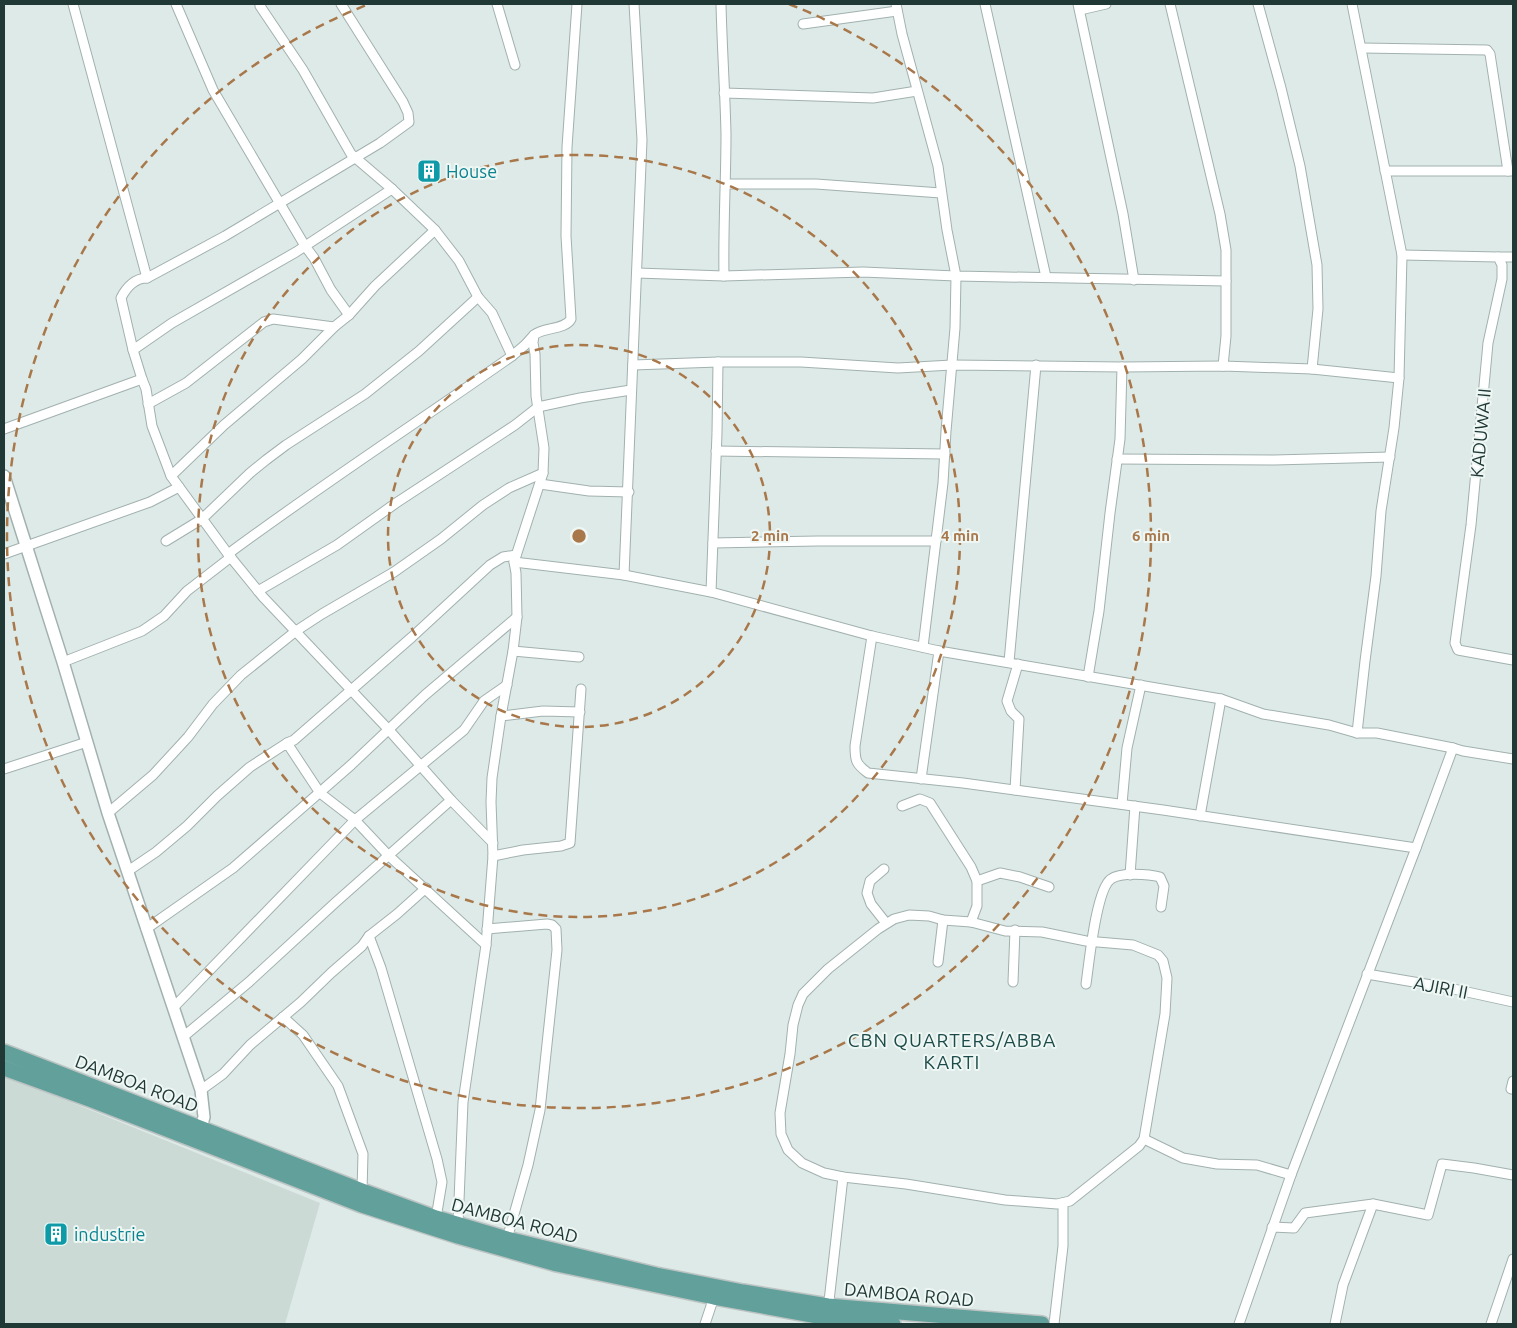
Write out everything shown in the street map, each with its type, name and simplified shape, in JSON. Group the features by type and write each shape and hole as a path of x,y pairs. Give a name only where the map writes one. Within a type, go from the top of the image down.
{"main road":[{"name":"DAMBOA ROAD","path":"4,1052 94,1094 199,1135 362,1205 458,1236 557,1264 714,1297 804,1319 830,1317 1042,1324"},
{"name":"DAMBOA ROAD","path":"4,1068 94,1094"},
{"name":"DAMBOA ROAD","path":"199,1135 436,1218 507,1239 656,1275 742,1292 830,1317 893,1324"}],"street":[{"path":"73,4 147,278"},
{"path":"176,4 213,90 279,204 314,258 330,290 349,315"},
{"path":"261,4 263,12 298,62 341,138 355,158 392,189 435,230 459,261 478,297 492,314 512,356"},
{"path":"341,4 403,102 408,113 409,122 380,143 225,236 147,278 142,278 126,288 121,298 133,350 146,389 152,426 171,476 258,591 493,843"},
{"path":"497,4 514,65"},
{"path":"63,662 142,631 164,616 187,591 230,555 340,473 414,425 512,356 539,330 569,323 571,319 566,236 567,146 577,4"},
{"path":"624,576 629,492 642,140 634,4"},
{"path":"721,4 726,184 724,276"},
{"path":"985,4 1046,277"},
{"path":"1106,4 1079,7 1124,214 1134,280"},
{"path":"1170,4 1220,214 1226,250 1226,336 1223,366"},
{"path":"1258,4 1300,166 1317,266 1318,309 1312,369"},
{"path":"1352,4 1402,255 1399,378 1357,733"},
{"path":"803,24 896,8 938,166 946,230 956,276 955,328 945,454 923,647"},
{"path":"1362,48 1487,50 1490,54 1511,171 1384,171"},
{"path":"724,93 873,98 917,91"},
{"path":"726,184 816,184 941,192"},
{"path":"133,350 172,323 305,246 392,189"},
{"path":"171,476 224,425 302,359 349,315 375,286 435,230"},
{"path":"1402,255 1498,258 1513,256"},
{"name":"KADUWA II","path":"1498,258 1502,265 1502,279 1488,343 1473,507 1455,643 1458,650 1513,660"},
{"path":"637,273 724,276 863,272 956,276 1226,281"},
{"path":"166,541 202,519 250,473 286,445 365,394 419,352 478,297"},
{"path":"148,404 186,384 264,322 273,319 334,327"},
{"path":"458,1225 463,1102 486,945 493,856 492,778 513,651 516,617 515,558 543,473 544,448 538,408 534,335"},
{"path":"711,592 718,362"},
{"path":"633,365 801,362 898,368 952,365 1223,366 1312,369 1399,378"},
{"path":"1015,790 1018,719 1011,710 1008,701 1013,663 1036,365"},
{"path":"1088,677 1099,611 1120,439 1122,367"},
{"path":"4,429 142,379"},
{"path":"258,591 337,545 396,502 538,408 580,398 632,390"},
{"path":"716,451 945,454"},
{"path":"1117,458 1274,460 1390,458"},
{"path":"108,813 153,775 188,737 213,704 242,675 296,631 394,572 508,488 543,473"},
{"path":"4,476 63,662 108,813 201,1090 204,1117 199,1135"},
{"path":"540,484 589,491 629,492"},
{"path":"4,554 150,502 179,486"},
{"path":"713,543 936,541"},
{"path":"128,871 156,852 187,826 250,767 294,740 490,565 503,557 711,592 872,636 939,651 1221,699 1263,714 1357,733 1377,733 1463,751 1513,759"},
{"path":"146,929 233,868 351,766 425,695 516,617"},
{"path":"872,636 855,746 855,758 858,765 868,773 1122,804 1416,848"},
{"path":"513,651 579,657"},
{"path":"921,779 939,651"},
{"path":"174,1007 355,820 464,730 484,701 507,685"},
{"path":"1122,804 1127,748 1141,685"},
{"path":"493,856 570,843 581,689"},
{"path":"1200,816 1221,699"},
{"path":"501,716 543,711 580,712"},
{"path":"4,769 87,742"},
{"path":"288,743 320,793 355,820 388,855 486,945"},
{"path":"1239,1324 1291,1175 1453,748"},
{"path":"902,806 920,799 930,803 971,868 977,882 977,906 972,922"},
{"path":"183,1037 248,982 451,800"},
{"path":"1130,875 1135,806"},
{"path":"884,869 870,882 866,893 871,904 886,923"},
{"path":"977,882 1000,873 1020,877 1049,887"},
{"path":"1086,984 1098,908 1102,890 1109,879 1119,875 1153,875 1160,877 1164,886 1161,907"},
{"path":"201,1090 223,1074 250,1045 362,946 369,936 426,888"},
{"path":"909,915 929,916 943,920 972,922 1005,931 1042,932 1093,941 1133,945 1158,955 1163,961 1167,978 1165,1014 1144,1138 1139,1146 1070,1201 1063,1203 1005,1200 906,1184 843,1177 824,1173 802,1163 788,1150 781,1134 780,1113 793,1025 798,1005 803,994 828,969 886,923 909,915"},
{"path":"938,962 943,920"},
{"path":"487,929 547,924 552,924 556,929 557,950 540,1110 528,1165 507,1239"},
{"path":"1013,982 1016,930"},
{"path":"369,936 382,968 438,1159 442,1182 436,1218"},
{"name":"AJIRI II","path":"1368,974 1449,988 1513,1002"},
{"path":"283,1017 303,1035 338,1086 364,1154 362,1191"},
{"path":"1513,1081 1511,1089 1513,1089"},
{"path":"1144,1138 1183,1158 1217,1164 1257,1165 1291,1175"},
{"path":"1272,1227 1294,1228 1305,1213 1373,1204 1428,1216 1442,1164 1513,1175"},
{"path":"830,1317 843,1177"},
{"path":"1054,1324 1063,1246 1063,1203"},
{"path":"1335,1324 1343,1285 1373,1204"},
{"path":"1491,1324 1513,1259"},
{"path":"704,1324 714,1297"}],"shaded area":[{"path":"4,1075 320,1203 285,1324 4,1324"}],"place":[{"name":"House","path":"429,171"},
{"name":"industrie","path":"56,1234"}],"district":[{"name":"CBN QUARTERS/ABBA KARTI","path":"952,1051"}]}
